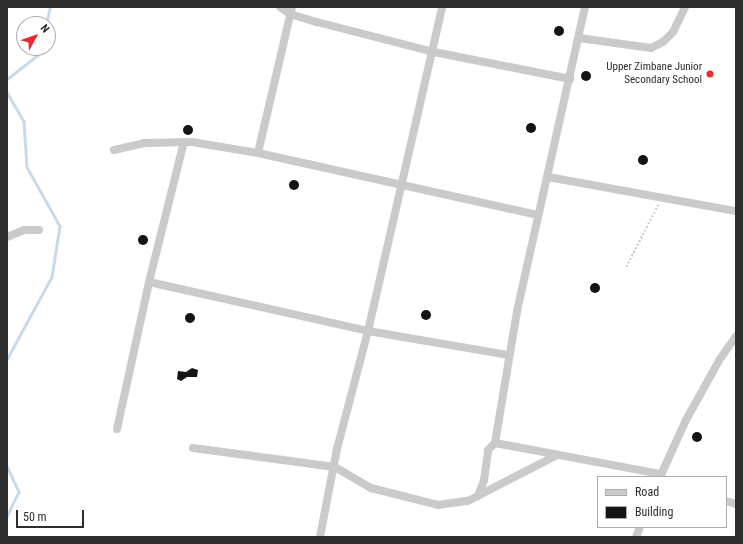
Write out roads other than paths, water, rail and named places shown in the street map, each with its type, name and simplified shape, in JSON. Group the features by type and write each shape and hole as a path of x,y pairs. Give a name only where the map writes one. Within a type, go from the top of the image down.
{"street":[{"path":"280,7 434,52 570,79"},
{"path":"320,537 401,186 434,52 442,7"},
{"path":"478,496 483,486 488,450 495,443 509,354 538,215 548,177 585,7"},
{"path":"579,38 651,48 663,42 673,32 685,7"},
{"path":"258,153 291,10"},
{"path":"117,429 149,282 184,142"},
{"path":"114,150 144,143 184,142 258,153 401,186 470,199 538,215"},
{"path":"548,177 614,191 662,197 736,211"},
{"path":"7,237 24,230 39,230"},
{"path":"149,282 368,331 509,354"},
{"path":"495,443 661,475 686,420 720,359 736,336"},
{"path":"193,448 335,468 371,488 426,503 468,501 557,455"}],"waterway":[{"path":"48,16 50,7"},
{"path":"7,79 37,56"},
{"path":"7,92 24,121 27,167 60,226 52,277 7,360"},
{"path":"7,466 19,492 7,517"}],"place":[{"name":"Upper Zimbane Junior Secondary School","path":"710,74"}]}
